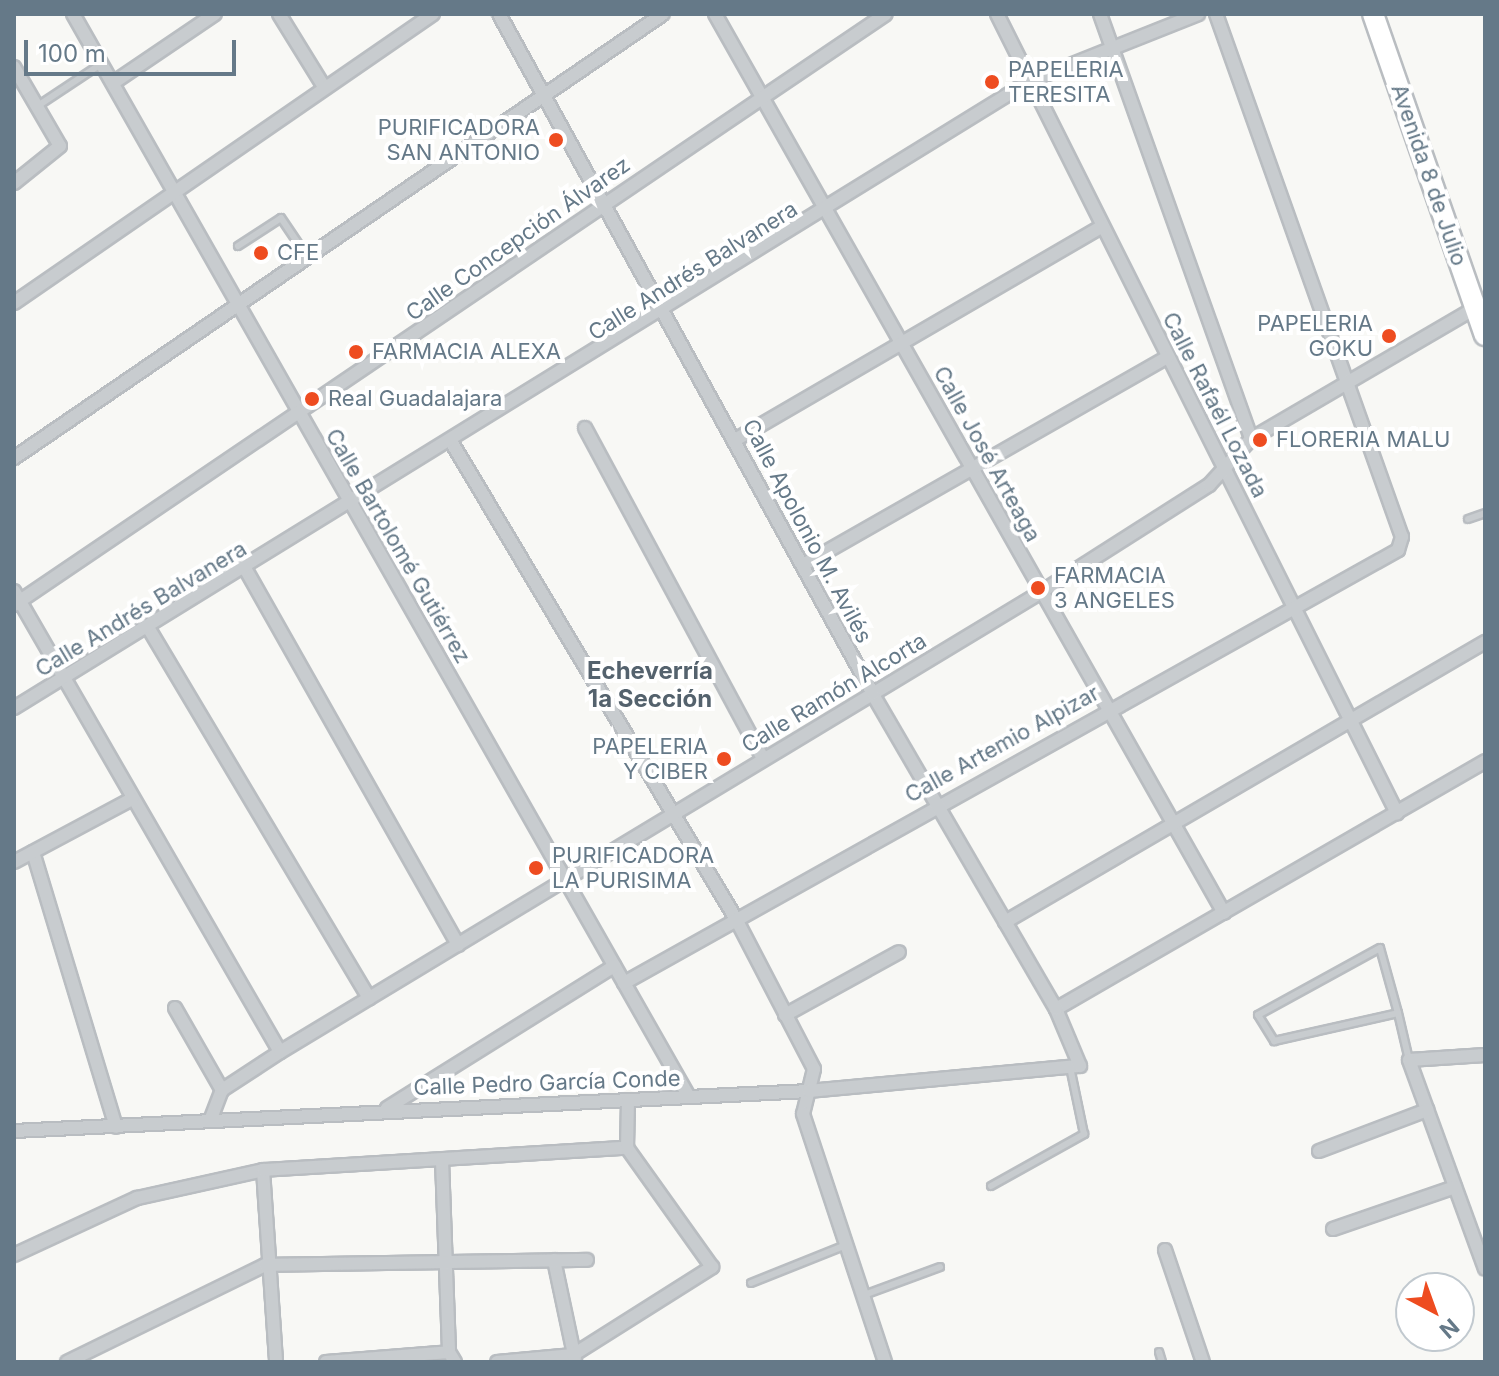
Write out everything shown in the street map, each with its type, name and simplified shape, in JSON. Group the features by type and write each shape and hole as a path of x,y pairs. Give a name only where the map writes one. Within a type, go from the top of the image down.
{"main road":[{"name":"Avenida 8 de Julio","path":"1373,14 1480,305 1485,335"}],"street":[{"name":"Calle Bartolomé Gutiérrez","path":"73,14 689,1097"},
{"path":"113,83 215,14"},
{"path":"279,14 324,87"},
{"path":"14,303 433,14"},
{"name":"Calle Apolonio M. Avilés","path":"499,14 935,805 1056,1009 1075,1069"},
{"path":"14,458 663,14"},
{"name":"Calle José Arteaga","path":"715,14 1224,913"},
{"name":"Calle Concepción Álvarez","path":"16,599 300,414 604,203 886,14"},
{"name":"Calle Rafaél Lozada","path":"997,14 1397,813"},
{"path":"1100,14 1251,439"},
{"name":"Calle Andrés Balvanera","path":"14,708 352,505 827,211 1030,81 1111,44 1198,14"},
{"path":"1216,14 1345,383"},
{"path":"14,183 60,146 15,68"},
{"path":"735,440 900,340 1102,226"},
{"name":"Calle Ramón Alcorta","path":"222,1090 763,758 1041,592 1209,485 1251,439 1480,305"},
{"path":"803,565 1168,357"},
{"name":"Calle Artemio Alpizar","path":"624,983 1401,545 1345,383"},
{"path":"585,428 763,758"},
{"path":"452,443 736,919 814,1069 803,1114 885,1362"},
{"path":"246,570 458,945"},
{"path":"16,599 66,677 132,799 280,1052"},
{"path":"149,629 369,998"},
{"path":"1005,922 1353,725 1485,642"},
{"path":"1056,1009 1485,761"},
{"path":"14,862 132,799"},
{"path":"33,852 116,1127"},
{"path":"785,1015 899,952"},
{"path":"384,1110 614,966"},
{"path":"175,1008 222,1090 210,1121"},
{"path":"1485,1055 1409,1060 1485,1267"},
{"name":"Calle Pedro García Conde","path":"14,1131 809,1091 1075,1069"},
{"path":"497,1362 575,1358 712,1267 627,1148 628,1100"},
{"path":"1319,1151 1427,1110"},
{"path":"14,1255 137,1198 263,1170 627,1148"},
{"path":"326,1362 452,1357 442,1160"},
{"path":"263,1170 265,1265 276,1362"},
{"path":"1333,1229 1455,1187"},
{"path":"1165,1250 1203,1362"},
{"path":"554,1260 575,1358"},
{"path":"67,1362 265,1265 587,1260"}],"lane":[{"path":"39,105 101,64"},
{"path":"238,246 281,218 308,258"},
{"path":"1468,519 1485,513"},
{"path":"1398,1013 1277,1041 1267,1037 1258,1015 1380,948 1398,1013 1409,1060"},
{"path":"991,1186 1084,1134 1075,1069"},
{"path":"751,1283 846,1245"},
{"path":"863,1295 940,1267"},
{"path":"1159,1352 1162,1362"}],"place":[{"name":"PAPELERIA TERESITA","path":"992,82"},
{"name":"PURIFICADORA SAN ANTONIO","path":"556,140"},
{"name":"CFE","path":"261,253"},
{"name":"PAPELERIA GOKU","path":"1389,336"},
{"name":"FARMACIA ALEXA","path":"356,352"},
{"name":"Real Guadalajara","path":"312,399"},
{"name":"FLORERIA MALU","path":"1260,440"},
{"name":"FARMACIA 3 ANGELES","path":"1038,588"},
{"name":"PAPELERIA Y CIBER","path":"724,759"},
{"name":"PURIFICADORA LA PURISIMA","path":"536,868"}],"district":[{"name":"Echeverría 1a Sección","path":"650,685"}]}
